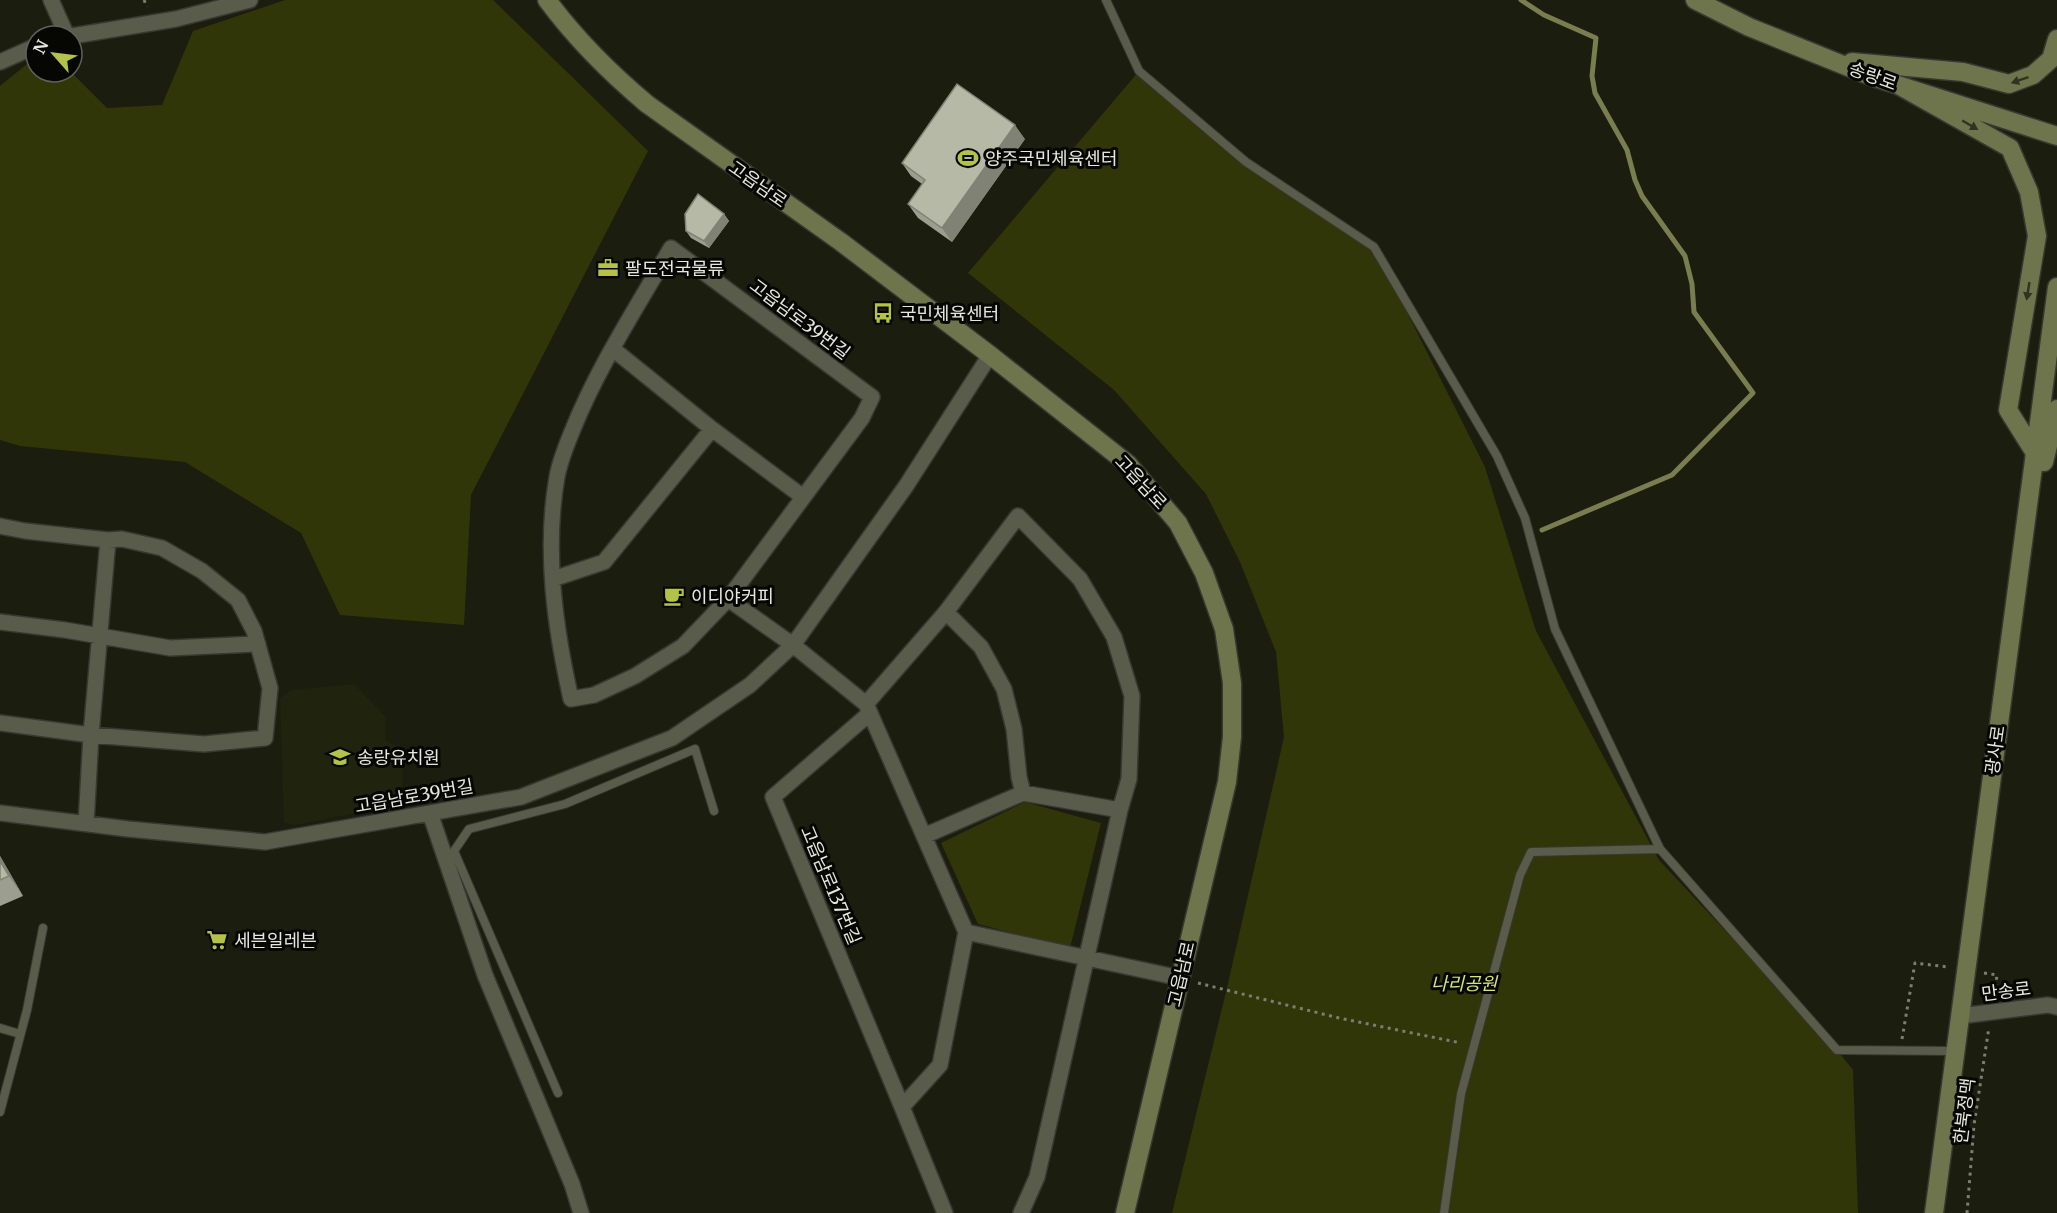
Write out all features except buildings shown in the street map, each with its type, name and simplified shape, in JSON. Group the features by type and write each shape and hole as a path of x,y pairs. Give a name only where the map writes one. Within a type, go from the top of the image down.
{"street":[{"path":"51,0 62,24"},
{"path":"84,34 176,19 250,0"},
{"name":"고읍남로","path":"547,0 566,25 601,62 647,104 841,242 1128,464 1178,523 1199,563 1224,629 1232,682 1232,737 1227,782 1125,1213"},
{"name":"송랑로","path":"1695,0 1749,27 1833,61 1900,86 2057,136"},
{"path":"1833,61 1962,72 2009,84 2033,75 2039,70 2051,58 2057,39"},
{"path":"0,62 24,51"},
{"path":"1900,86 2010,148 2029,192 2037,236 2008,410 2035,453"},
{"name":"고읍남로39번길","path":"671,248 872,397 862,418 728,599 683,646 635,676 594,695 571,699 561,654 553,579 552,522 557,475 580,413 613,349 671,248"},
{"name":"광사로","path":"1934,1213 2057,287"},
{"path":"613,349 712,429 803,497"},
{"name":"고읍남로39번길","path":"0,813 265,842 521,797 672,738 750,685 793,645 906,486 990,355"},
{"path":"2021,555 2057,409"},
{"path":"553,579 604,562 712,429"},
{"name":"고읍남로137번길","path":"945,1213 773,797 868,709 946,612 1018,516 1080,579 1114,637 1132,696 1129,779 1037,1177 1021,1213"},
{"path":"0,526 108,540 122,539 162,548 202,571 238,600 254,631 270,688 265,738 204,744 91,735 0,723"},
{"path":"86,824 91,735 108,540"},
{"path":"728,599 793,645 868,709 966,932 940,1065 902,1107"},
{"path":"946,612 981,647 1004,689 1014,729 1023,793"},
{"path":"0,622 65,630 170,648 258,644"},
{"path":"924,836 1023,793 1120,810"},
{"path":"430,813 485,975 572,1184 581,1213"},
{"path":"966,932 1179,978"},
{"name":"만송로","path":"1960,1016 2048,1005 2057,1006"}],"lane":[{"path":"1106,0 1139,71 1246,162 1374,247 1497,456 1525,518 1555,629 1660,849 1837,1050 1956,1051"},
{"path":"558,1093 454,851 469,829 565,804 695,749 714,811"},
{"path":"1444,1213 1461,1094 1520,875 1532,852 1660,849"},
{"path":"0,1112 43,928"},
{"path":"0,1028 20,1034"}],"path":[{"path":"1900,1051 1915,963 1966,969"},
{"name":"한북정맥","path":"1966,969 1997,975 1974,1125 1967,1213"},
{"path":"1179,978 1339,1018 1474,1046"}],"shaded area":[{"name":"송랑유치원","path":"354,684 386,717 385,739 395,746 403,767 402,804 295,825 284,823 280,698 291,690"}],"green space":[{"path":"285,0 493,0 648,151 471,495 464,625 340,615 301,533 185,462 20,446 0,440 0,86 24,66 24,84 83,84 107,108 162,105 193,31"},
{"name":"나리공원","path":"1139,71 1246,162 1374,247 1485,467 1536,631 1659,860 1837,1050 1853,1070 1858,1213 1172,1213 1226,992 1284,737 1276,652 1240,562 1206,494 1114,390 968,273"},
{"path":"1025,802 1101,823 1070,948 978,924 941,843"}],"waterway":[{"path":"1521,0 1544,15 1596,38 1592,76 1595,93 1627,150 1642,196 1685,256 1692,284 1694,312 1753,393 1672,475 1542,530"}],"place":[{"name":"양주국민체육센터","path":"968,158"},
{"name":"팔도전국물류","path":"608,268"},
{"name":"국민체육센터","path":"883,313"},
{"name":"이디야커피","path":"674,596"},
{"name":"송랑유치원","path":"340,757"},
{"name":"세븐일레븐","path":"217,940"}]}
